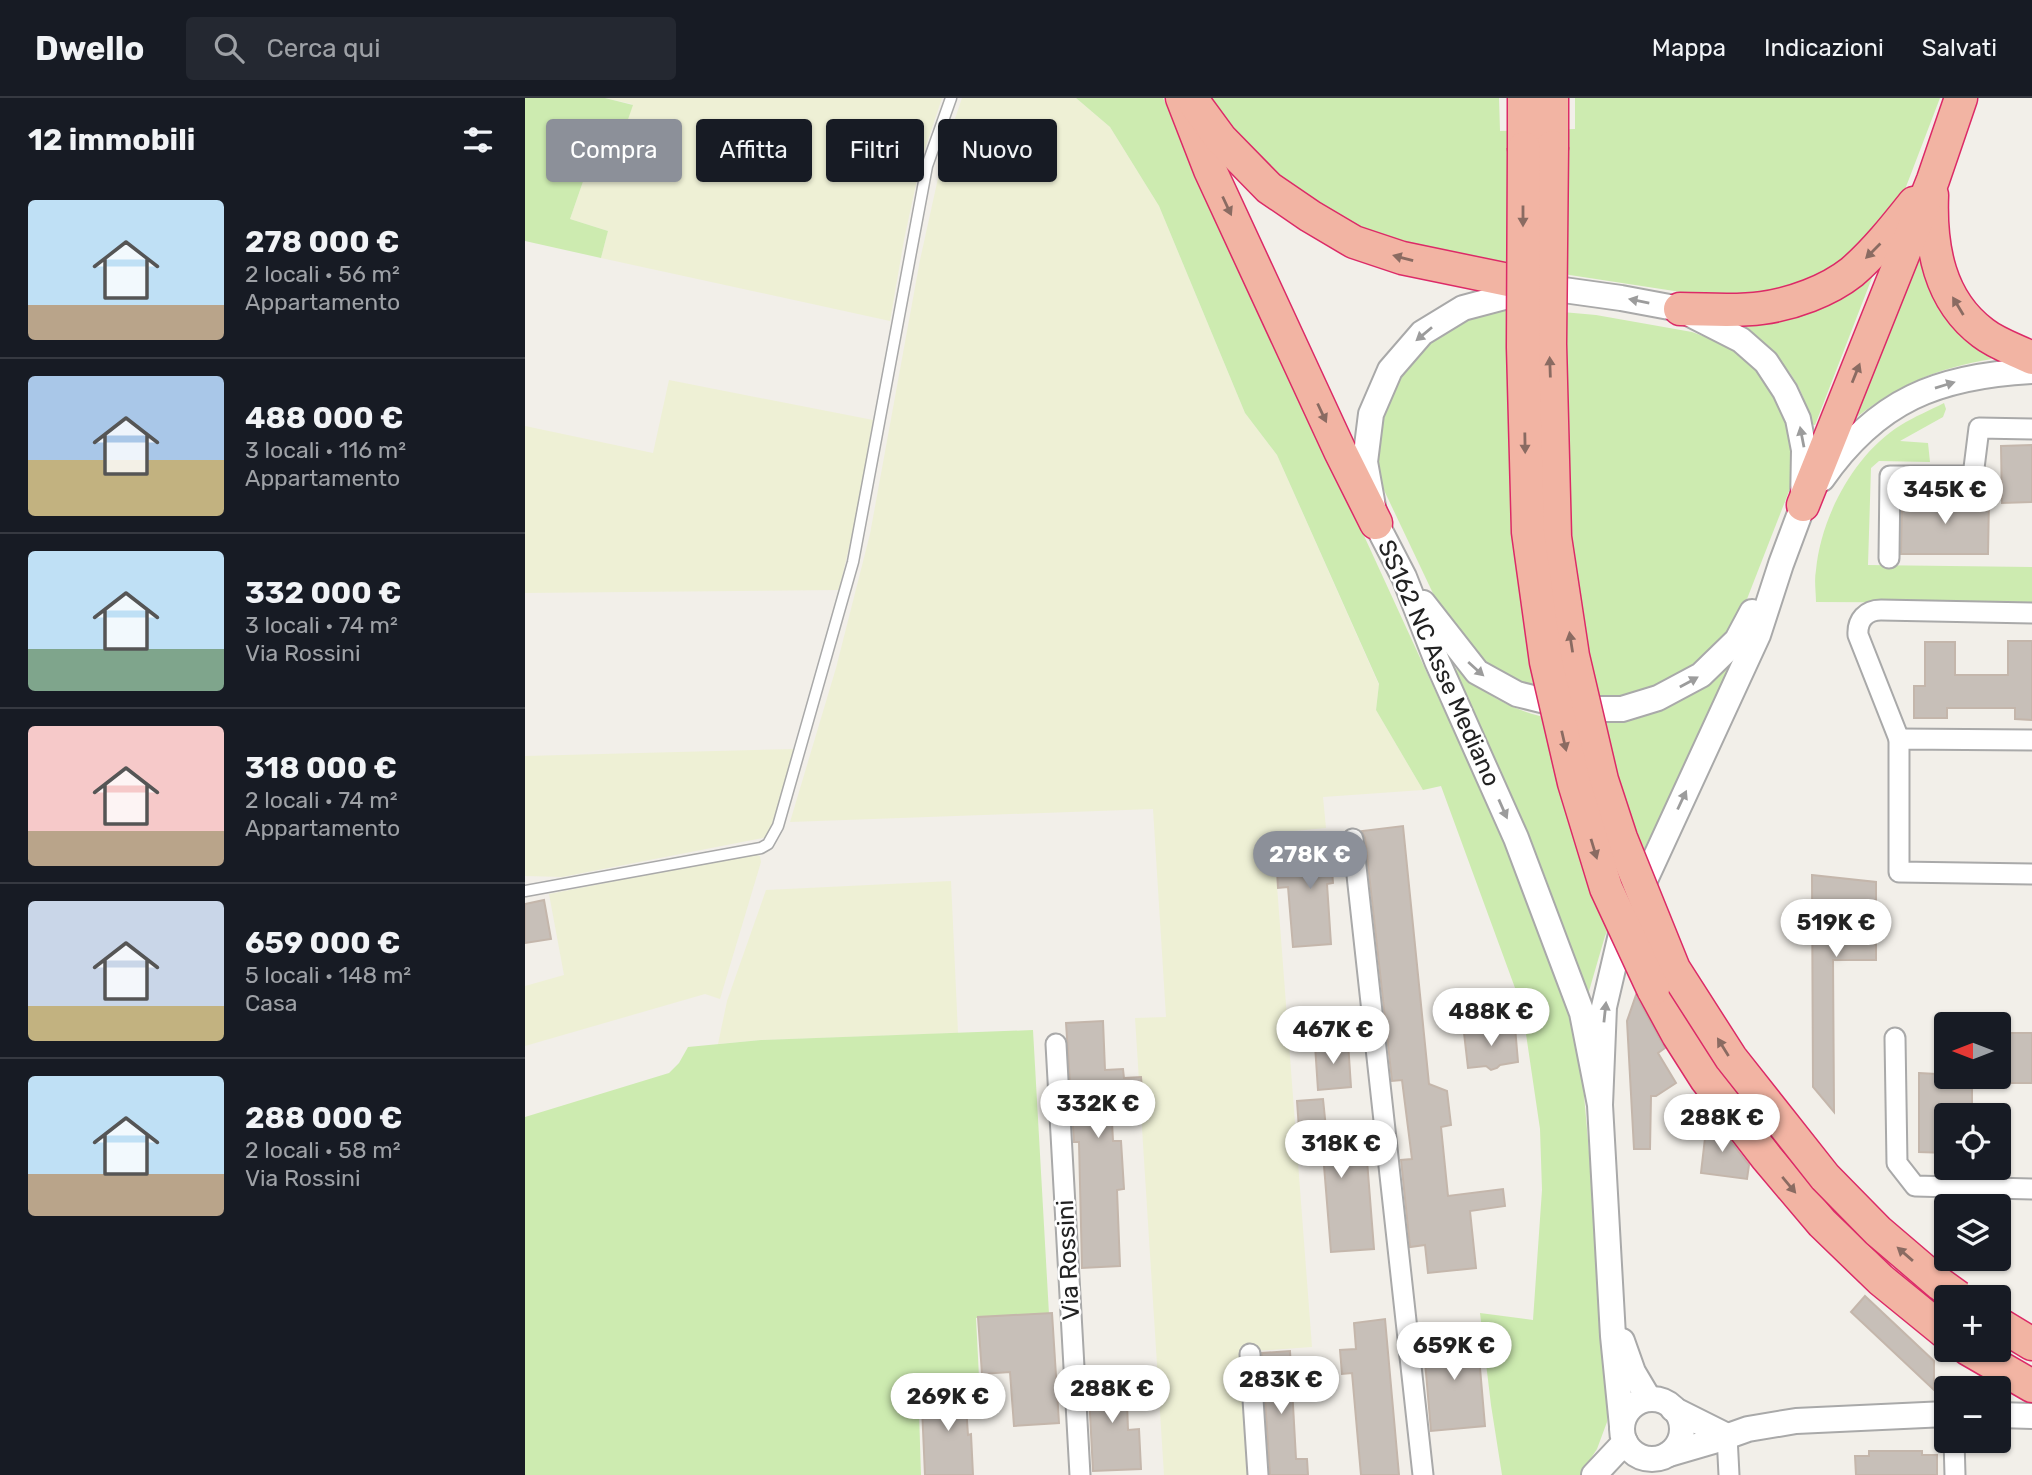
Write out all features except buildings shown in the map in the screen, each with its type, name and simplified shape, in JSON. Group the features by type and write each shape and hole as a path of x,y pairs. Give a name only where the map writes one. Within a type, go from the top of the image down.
{"highway":[{"path":"1181,98 1215,182 1376,523"},
{"path":"1191,98 1221,139 1269,188 1354,242 1402,258 1542,287"},
{"path":"1524,98 1538,147 1550,344 1555,537 1573,656 1602,780 1621,838 1674,969 1731,1058 1825,1177 1878,1231 1941,1285"},
{"path":"1552,98 1538,147 1523,347 1528,532 1546,662 1574,783 1606,888 1653,989 1706,1079 1822,1223 1881,1280 1934,1323"},
{"path":"1803,505 1933,180 1961,98"},
{"path":"1680,309 1762,308 1802,298 1829,287 1851,272 1890,233 1933,180"},
{"path":"1933,180 1931,222 1936,260 1956,304 1962,314 1985,335 2032,358"},
{"path":"2011,1331 2032,1344"},
{"path":"1990,1362 2032,1386"}],"street":[{"name":"SS162 NC Asse Mediano","path":"1600,1105 1582,1013 1516,838 1437,661 1404,577 1376,523 1365,462 1371,414 1390,370 1422,333 1463,307 1542,287 1680,309 1741,340 1766,362 1785,391 1798,419 1804,450 1803,505 1758,635 1622,930 1604,1007 1600,1105 1613,1336 1623,1434"},
{"path":"1803,505 1842,451 1873,420 1888,410 1917,394 1958,381 1992,374 2032,371"},
{"path":"1889,558 1890,476 1973,476 1979,428 2032,429"},
{"path":"1404,577 1477,672 1517,694 1577,709 1622,709 1658,698 1701,675 1737,640 1781,564"},
{"path":"2032,613 1874,610 1859,623 1858,635 1899,739 1899,872 2032,874"},
{"path":"1899,739 2032,740"},
{"path":"1353,839 1423,1475"},
{"path":"1895,1038 1897,1163 1915,1186 2032,1189"},
{"name":"Via Rossini","path":"1056,1044 1080,1475"},
{"name":"SS162 NC Asse Mediano","path":"1611,1286 1622,1344 1633,1372 1649,1399"},
{"path":"1250,1354 1258,1475"},
{"path":"1594,1475 1623,1434 1625,1416 1630,1408 1649,1399 1659,1400 1727,1436"},
{"path":"1630,1475 1676,1447 1681,1427 1679,1417 1673,1409"},
{"path":"1623,1434 1636,1455 1644,1458 1661,1456 1748,1429 1796,1421 1934,1415"},
{"path":"2011,1415 2032,1416"},
{"path":"1727,1436 1729,1475"},
{"path":"1954,1453 1955,1475"}],"lane":[{"path":"525,891 761,848 768,844 778,826 853,562 927,166 951,98"}],"green space":[{"path":"525,98 605,98 633,105 628,119 546,119 546,182 583,182 570,219 608,231 601,258 525,241"},
{"path":"605,98 942,98 924,152 924,119 826,119 826,182 916,182 890,321 601,258 608,231 570,219 583,182 682,182 682,119 622,119 632,104"},
{"path":"962,98 1076,98 1110,127 1159,206 1245,413 1277,455 1379,685 1376,710 1423,790 1323,797 1326,828 1273,833 1312,1347 1240,1352 1249,1475 1164,1475 1135,1018 1166,1017 1153,809 790,822 836,668 870,534 920,260 938,178 938,182 1057,182 1057,119 955,119"},
{"path":"1076,98 1163,98 1523,882 1572,1012 1582,1072 1610,1394 1607,1422 1597,1449 1580,1475 1502,1475 1491,1405 1480,1313 1533,1320 1542,1190 1540,1129 1522,1007 1441,786 1423,790 1376,710 1379,684 1277,455 1245,413 1159,206 1110,127"},
{"path":"1205,98 1499,98 1500,131 1575,129 1575,98 1940,98 1904,192 1881,230 1811,285 1720,298 1420,252 1353,229 1256,163"},
{"path":"1919,254 1933,293 1974,345 1992,359 1953,367 1918,380 1886,397 1853,420"},
{"path":"1875,270 1815,425 1810,424 1802,393 1785,366 1762,343 1737,324"},
{"path":"1540,310 1596,315 1692,332 1725,344 1753,363 1780,399 1791,431 1793,481 1747,599 1731,629 1696,665 1641,693 1606,698 1523,686 1481,659 1449,627 1382,486 1376,447 1377,427 1410,356 1457,322 1496,311"},
{"path":"669,380 873,420 855,522 839,590 525,593 525,426 653,453"},
{"path":"1944,403 1946,409 1943,417 1900,441 1928,443 1930,462 1879,461 1871,468 1868,565 2032,567 2032,603 1816,602 1815,574 1819,550 1833,508 1843,488 1869,452 1884,437 1906,422"},
{"path":"1731,657 1738,659 1647,843 1605,936 1587,998 1545,876 1446,665 1450,663 1486,692 1525,712 1546,718 1591,722 1615,720"},
{"path":"795,749 768,837 562,877 525,876 525,756"},
{"path":"753,854 760,856 761,862 720,999 705,994 525,1046 525,986 564,975 549,894"},
{"path":"951,881 958,1033 718,1044 727,1001 766,890"},
{"path":"1033,1030 1049,1314 976,1318 979,1377 918,1380 921,1475 525,1475 525,1117 669,1073 679,1063 688,1047 761,1040"}]}
